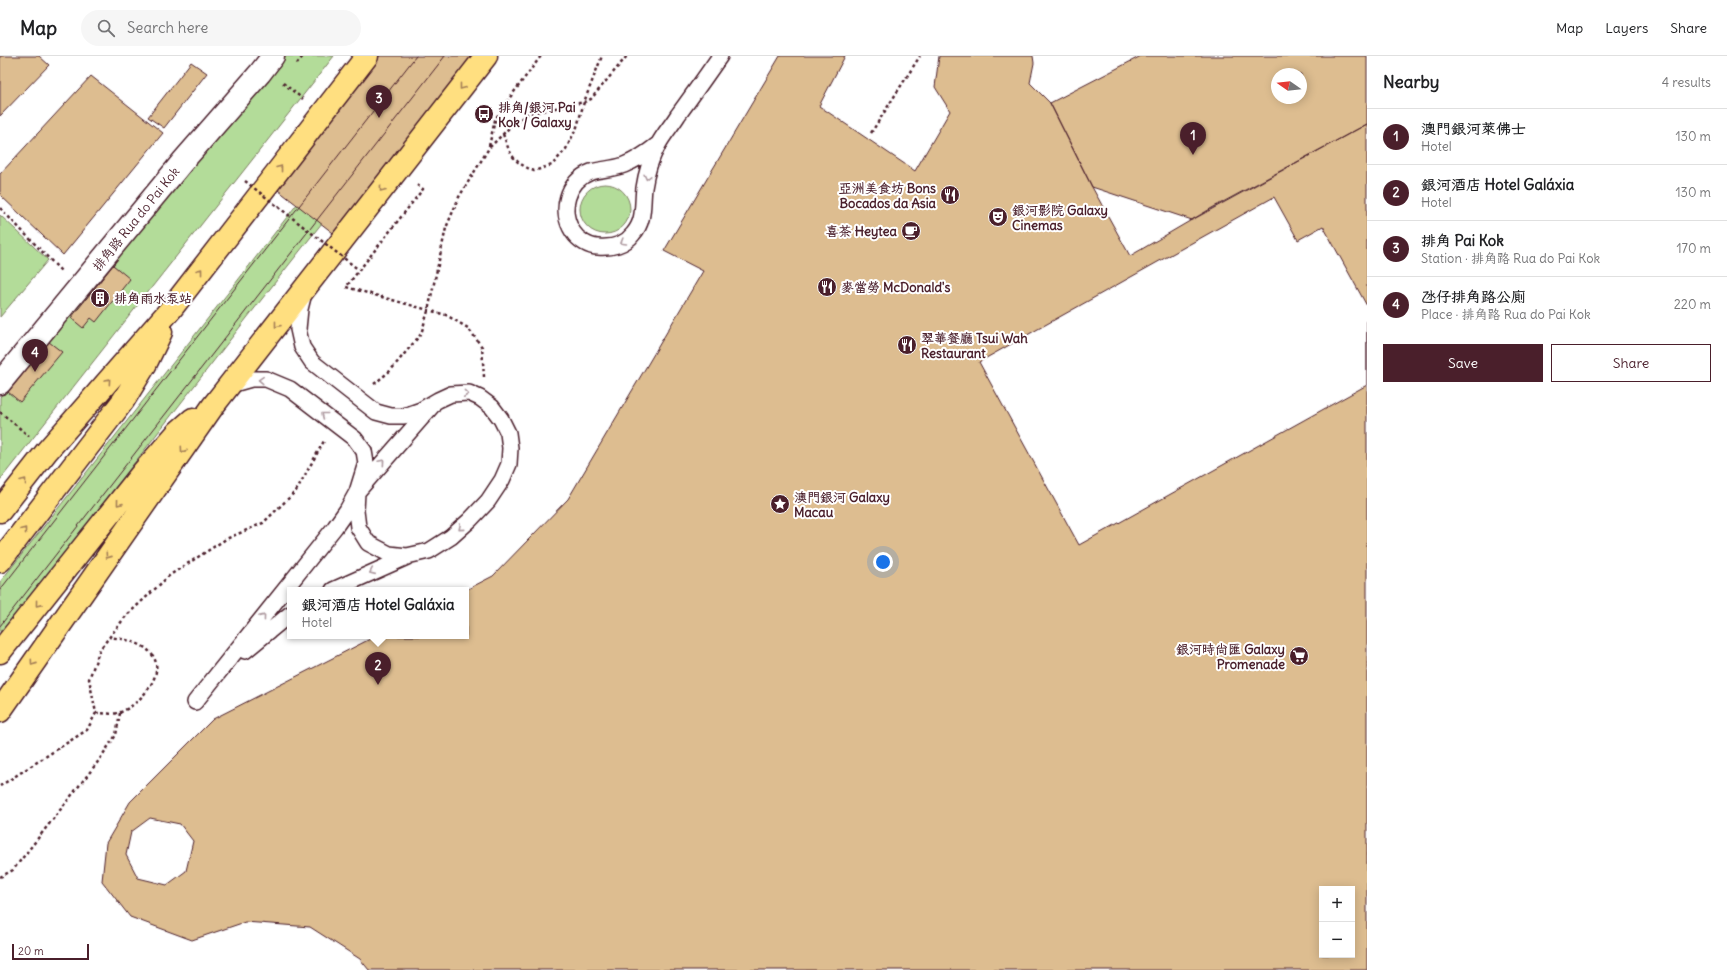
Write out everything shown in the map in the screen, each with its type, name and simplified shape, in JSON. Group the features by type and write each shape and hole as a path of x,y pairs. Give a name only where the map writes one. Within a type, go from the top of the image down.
{"main road":[{"path":"0,511 47,451 171,309 367,56"},
{"path":"0,711 213,406 486,56"},
{"path":"0,561 134,386 146,365 171,309"},
{"path":"0,652 143,472 178,432 192,419 213,406"}],"street":[{"name":"排角路 Rua do Pai Kok","path":"0,383 184,160 260,74 273,56"}],"lane":[{"path":"658,145 640,158 622,166 591,172 580,178 572,187 567,198 565,210 568,222 574,234 583,242 596,247 609,248 622,244 633,235 640,224 643,210 644,188 649,166 658,145 720,56"},
{"path":"306,288 300,309 298,329 302,347 312,362 376,412 391,416 404,416 422,410 451,394 469,393 480,398 496,413 508,433 510,448 509,464 502,480 488,501 451,537 429,551 407,556 340,587"},
{"path":"230,384 251,379 266,379 290,389 355,439 364,451 366,463 357,492 356,511 358,527 368,543 389,554 407,556"},
{"path":"287,616 236,658 195,702 335,527 357,492 438,400"}],"path":[{"path":"489,148 495,120 502,108 541,56"},
{"path":"503,134 510,154 520,164 534,171 552,165 566,149 577,126 584,102 602,56"},
{"path":"871,133 920,56"},
{"path":"282,83 307,102"},
{"path":"245,181 359,270"},
{"path":"423,189 346,287 446,315 468,328 482,347 484,375 480,398"},
{"path":"0,208 79,289"},
{"path":"0,412 47,451"},
{"path":"96,712 120,713 133,705 149,690 156,671 154,656 142,647 132,641 109,637"},
{"path":"0,877 13,870 97,763 116,736 120,713"}],"green space":[{"path":"274,56 334,56 0,480 0,397 264,71"},
{"path":"412,56 423,95 247,318 0,636 0,582 235,284"},
{"path":"600,184 610,184 623,191 630,204 630,214 623,227 610,234 600,234 591,230 584,223 580,214 580,204 584,195 591,188"},
{"path":"0,215 48,260 0,317"}],"building":[{"path":"0,56 39,56 49,65 0,116"},
{"path":"361,56 490,56 346,243 265,180"},
{"name":"澳門銀河 Galaxy Macau","path":"780,56 845,56 819,106 915,171 950,111 935,87 939,56 1033,56 1034,63 1030,83 1050,103 1092,187 1130,256 1212,208 1367,124 1367,970 369,970 360,959 310,927 245,922 192,940 130,917 102,881 106,843 130,802 213,719 370,639 469,639 469,588 493,576 568,499 703,271 664,251"},
{"path":"1141,56 1367,56 1367,124 1192,220 1092,187 1050,103"},
{"path":"191,62 207,73 164,128 148,117"},
{"path":"91,76 163,133 63,255 0,195 0,174"},
{"path":"1274,197 1298,240 1323,226 1367,306 1367,385 1079,545 979,362"},
{"name":"排角雨水泵站","path":"113,265 130,279 96,322 91,318 83,328 71,318"},
{"path":"49,342 62,352 20,402 8,392"},
{"path":"150,818 180,824 193,841 186,871 167,885 138,878 126,855 131,832"}],"tram line":[{"path":"0,590 416,56"},
{"path":"0,626 445,56"}],"place":[{"name":"排角/銀河 Pai Kok / Galaxy","path":"484,114"},
{"name":"排角 Pai Kok","path":"379,118"},
{"name":"澳門銀河萊佛士","path":"1193,155"},
{"name":"亞洲美食坊 Bons Bocados da Asia","path":"950,195"},
{"name":"銀河影院 Galaxy Cinemas","path":"998,217"},
{"name":"喜茶 Heytea","path":"911,231"},
{"name":"麥當勞 McDonald's","path":"827,287"},
{"name":"排角雨水泵站","path":"100,298"},
{"name":"翠華餐廳 Tsui Wah Restaurant","path":"907,345"},
{"name":"氹仔排角路公廁","path":"35,372"},
{"name":"澳門銀河 Galaxy Macau","path":"780,504"},
{"name":"銀河時尚匯 Galaxy Promenade","path":"1299,656"},
{"name":"銀河酒店 Hotel Galáxia","path":"378,685"}]}
